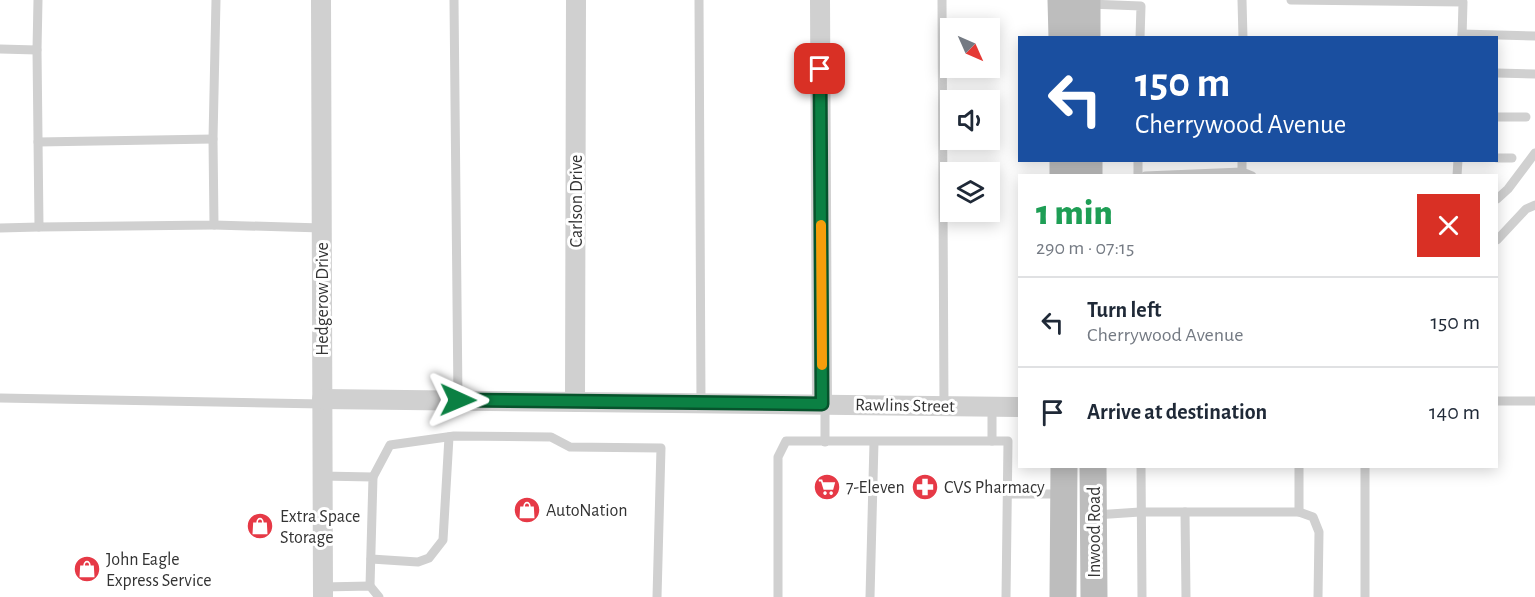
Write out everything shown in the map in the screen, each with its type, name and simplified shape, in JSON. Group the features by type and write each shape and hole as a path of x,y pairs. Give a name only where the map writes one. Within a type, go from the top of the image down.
{"main road":[{"path":"1063,36 1078,1"},
{"path":"1078,1 1087,36"},
{"name":"Inwood Road","path":"1063,597 1064,468"},
{"name":"Inwood Road","path":"1093,468 1094,597"}],"street":[{"name":"Hedgerow Drive","path":"321,0 323,592"},
{"name":"Carlson Drive","path":"575,402 576,0"},
{"path":"820,0 824,404"},
{"name":"Rawlins Street","path":"322,402 458,400 1018,407"}],"lane":[{"path":"38,0 39,227"},
{"path":"214,225 216,0"},
{"path":"454,0 458,400"},
{"path":"699,0 701,403"},
{"path":"942,0 944,406"},
{"path":"1078,1 1141,6 1149,0"},
{"path":"1242,0 1243,36"},
{"path":"1291,0 1467,1 1462,36 1535,36"},
{"path":"1140,36 1141,6"},
{"path":"0,49 38,50"},
{"path":"1498,73 1535,74"},
{"path":"1498,117 1526,117"},
{"path":"38,142 213,139"},
{"path":"1498,198 1508,189 1535,153"},
{"path":"1498,158 1512,158"},
{"path":"1498,239 1526,209 1535,205"},
{"path":"0,228 214,225 322,228"},
{"path":"0,398 322,402"},
{"path":"1498,401 1535,401"},
{"path":"824,404 825,442"},
{"path":"992,406 992,441"},
{"path":"371,559 418,562 429,558 443,540 449,437"},
{"path":"379,597 370,586 373,477 390,445 449,437 551,437 570,447 661,448 657,597"},
{"path":"778,597 778,457 786,441 1008,441 1006,597"},
{"path":"870,597 874,442"},
{"path":"1140,468 1142,597"},
{"path":"1299,468 1299,512"},
{"path":"1365,468 1365,597"},
{"path":"321,476 373,477"},
{"path":"1008,494 1064,494"},
{"path":"1094,515 1140,512 1299,512 1312,517 1319,532 1318,597"},
{"path":"1185,512 1186,597"},
{"path":"323,592 370,586"}],"slow traffic":[{"path":"821,225 822,365"}],"place":[{"name":"7-Eleven","path":"827,487"},
{"name":"CVS Pharmacy","path":"925,487"},
{"name":"AutoNation","path":"527,510"},
{"name":"Extra Space Storage","path":"260,526"},
{"name":"John Eagle Express Service","path":"87,569"}],"route":[{"path":"458,400 822,404 820,69"}]}
